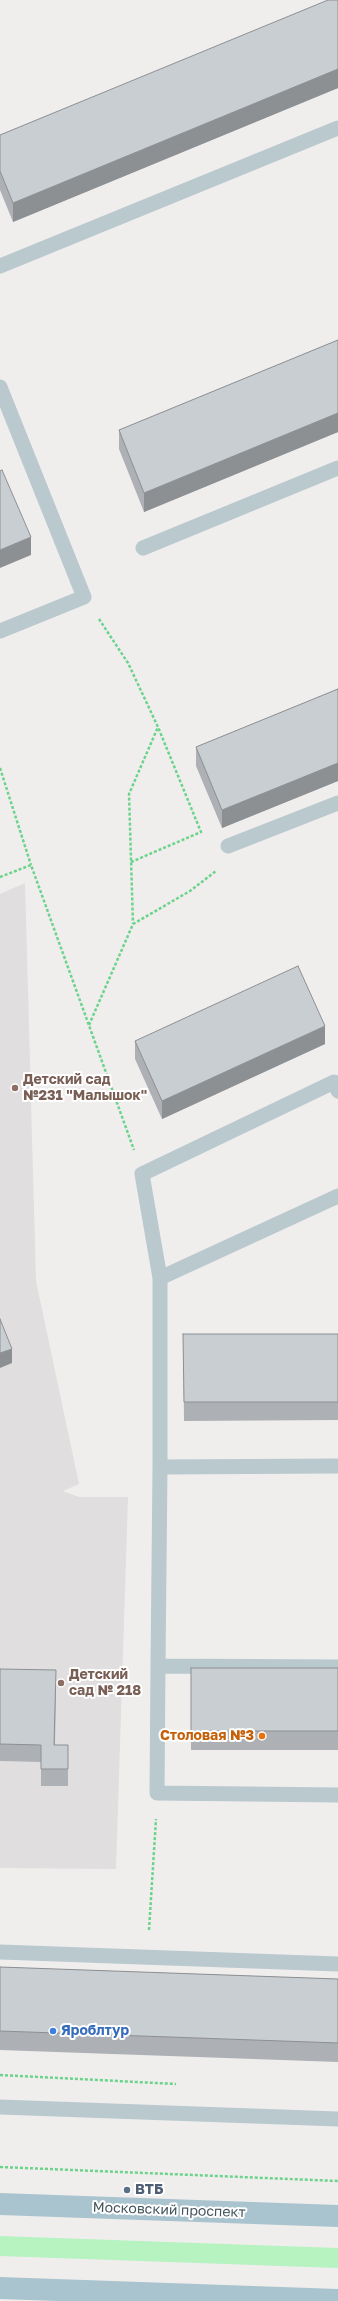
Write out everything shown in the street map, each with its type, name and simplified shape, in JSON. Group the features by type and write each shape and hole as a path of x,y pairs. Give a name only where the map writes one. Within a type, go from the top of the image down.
{"main road":[{"name":"Московский проспект","path":"0,2204 338,2216"},
{"path":"0,2288 338,2300"}],"lane":[{"path":"0,266 338,128"},
{"path":"0,387 84,597 0,631"},
{"path":"143,548 338,468"},
{"path":"228,846 338,803"},
{"path":"338,1091 334,1082 142,1174 160,1278 157,1793 338,1795"},
{"path":"160,1278 338,1196"},
{"path":"160,1467 338,1466"},
{"path":"158,1666 338,1667"},
{"path":"0,1952 338,1964"},
{"path":"0,2107 338,2119"}],"path":[{"path":"84,597 128,664 158,726 201,832 132,862"},
{"path":"89,1026 133,924 129,794 158,726"},
{"path":"0,768 31,865 142,1174"},
{"path":"133,924 190,891 214,872 221,863 228,846"},
{"path":"0,877 31,865"},
{"path":"147,1957 157,1793"},
{"path":"0,2075 181,2084"},
{"path":"0,2167 338,2181"}],"shaded area":[{"name":"Детский сад № 218","path":"25,883 36,1281 79,1484 63,1491 79,1497 128,1497 116,1869 0,1868 0,894"}],"green space":[{"path":"0,2236 338,2248 338,2268 0,2256"}],"building":[{"path":"328,0 338,0 338,69 13,203 0,171 0,135"},
{"path":"338,340 338,413 144,493 119,430"},
{"path":"2,470 31,537 0,550 0,471"},
{"path":"338,689 338,763 222,810 196,747"},
{"path":"298,966 325,1026 162,1101 135,1041"},
{"path":"0,1319 12,1349 0,1353"},
{"path":"183,1334 338,1334 338,1402 184,1402"},
{"path":"191,1668 338,1668 338,1731 191,1731"},
{"path":"0,1669 56,1670 54,1745 68,1745 68,1769 41,1769 41,1745 0,1744"},
{"path":"0,1967 338,1979 338,2043 0,2031"}],"place":[{"name":"Детский сад №231 \"Малышок\"","path":"15,1088"},
{"name":"Детский сад № 218","path":"61,1683"},
{"name":"Столовая №3","path":"262,1736"},
{"name":"Яроблтур","path":"53,2031"},
{"name":"ВТБ","path":"127,2190"}]}
